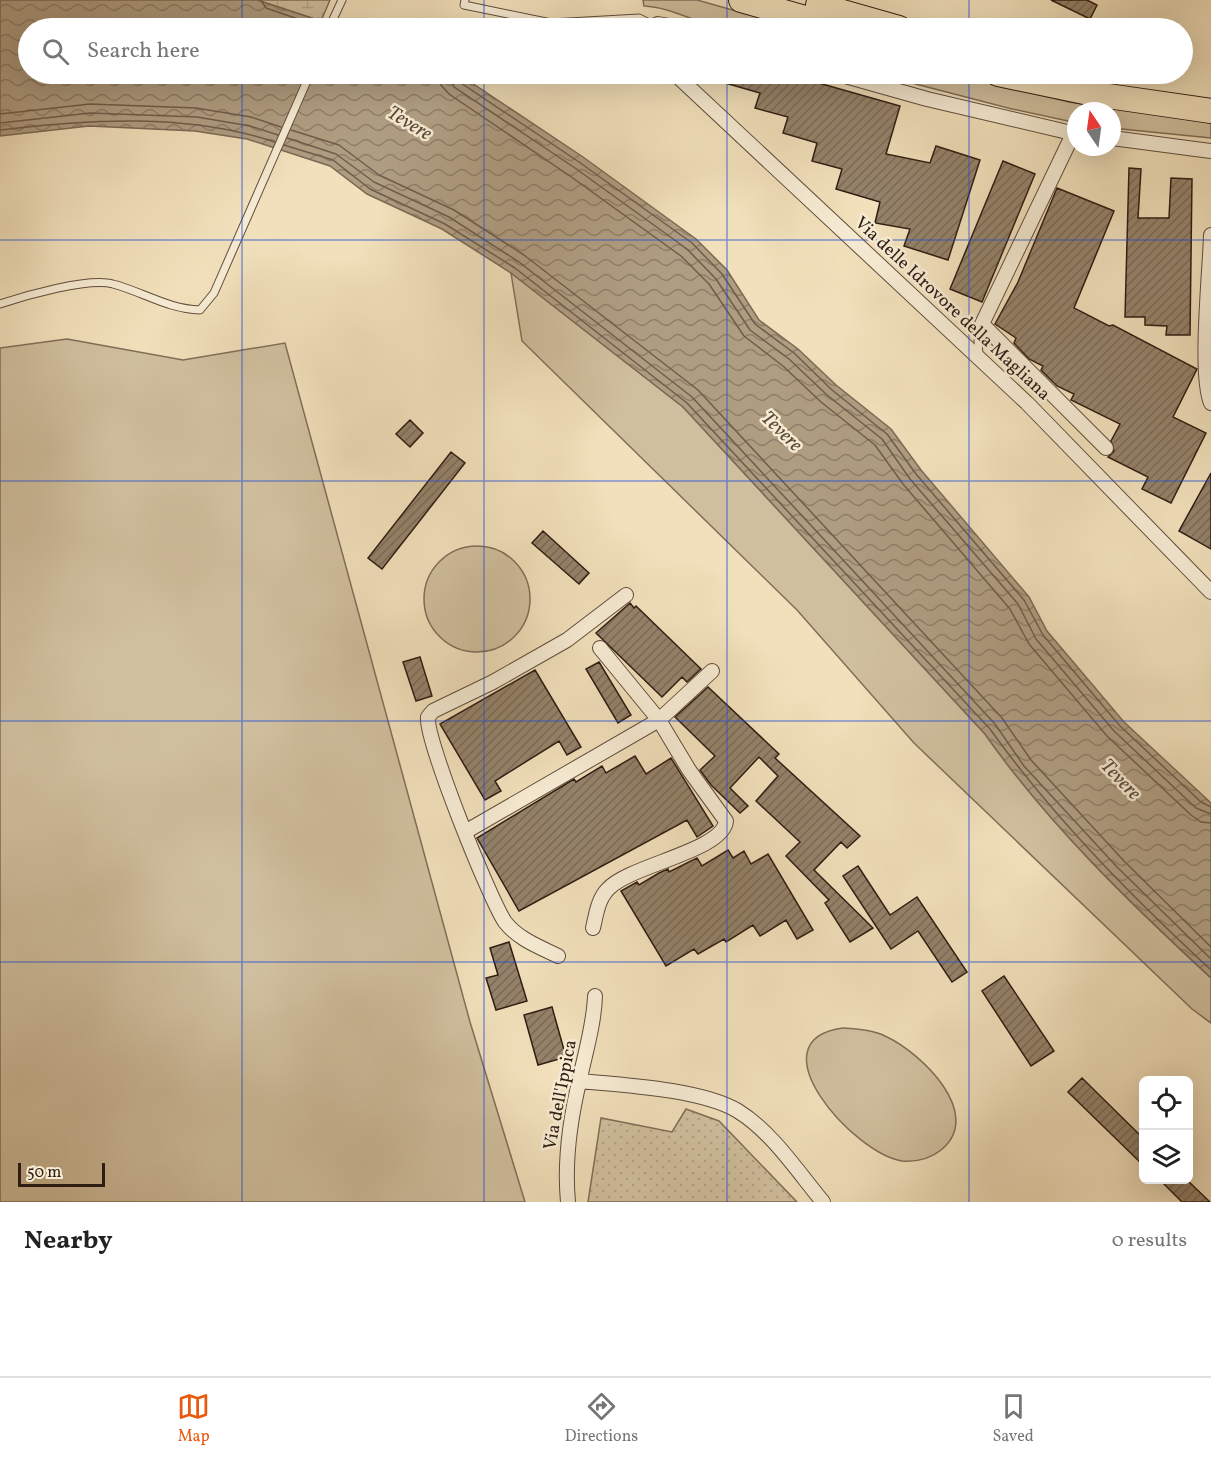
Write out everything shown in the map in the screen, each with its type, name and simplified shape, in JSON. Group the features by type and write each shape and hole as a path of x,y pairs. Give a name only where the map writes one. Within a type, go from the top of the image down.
{"highway":[{"path":"741,0 805,18"},
{"path":"800,0 864,18"},
{"path":"1046,84 1094,94 1211,111"},
{"path":"1142,84 1211,94"}],"street":[{"name":"Via delle Idrovore della Magliana","path":"686,84 1036,411 1211,592"},
{"path":"874,84 938,102 1067,132"},
{"path":"1121,139 1211,151"},
{"path":"1067,150 982,324 1106,448"},
{"path":"1211,235 1206,361 1207,393 1211,403"},
{"path":"558,956 523,938 505,922 465,832 427,722 429,714 493,682 567,640 626,595"},
{"path":"593,928 602,898 614,884 639,870 704,844 724,829 726,821 694,777 659,720 600,648"},
{"path":"465,832 659,720 712,671"},
{"name":"Via dell'Ippica","path":"568,1202 566,1158 579,1081 592,1031 596,996"},
{"path":"579,1081 683,1095 737,1110 768,1138 823,1202"}],"lane":[{"path":"334,18 342,0"},
{"path":"465,0 464,5 526,18"},
{"path":"0,304 64,288 111,283 185,309 200,310 214,293 305,84"},
{"path":"980,358 978,340 982,324"}],"green space":[{"path":"257,0 330,0 322,18 312,18"},
{"path":"643,0 697,0 761,18 689,18 663,9 644,6"},
{"path":"916,84 996,84 1069,102 1067,102 1067,121"},
{"path":"1121,110 1211,123 1211,138 1121,129"},
{"path":"511,273 683,407 985,734 1036,800 1091,862 1211,978 1211,1023 1192,1009 914,743 797,610 522,341"},
{"path":"67,339 183,360 285,343 470,1022 525,1202 0,1202 0,348"},
{"path":"477,546 497,550 514,562 526,579 530,599 526,619 514,636 497,648 477,652 457,648 440,636 428,619 424,599 428,579 440,562 457,550"},
{"path":"843,1028 860,1029 887,1037 916,1056 931,1070 952,1103 956,1119 953,1135 941,1150 923,1159 902,1161 882,1154 860,1139 838,1119 820,1096 809,1074 807,1053 817,1037"},
{"path":"686,1109 719,1121 797,1202 588,1202 601,1118 672,1132"}],"water":[{"name":"Tevere","path":"0,0 257,0 312,18 18,18 18,84 474,84 583,157 696,239 727,270 759,320 798,349 836,385 891,429 921,470 1029,597 1047,631 1124,722 1211,803 1211,978 1091,862 1036,800 985,734 683,407 511,273 442,229 367,194 330,166 247,139 195,131 89,126 0,136"}],"building":[{"path":"1051,0 1087,0 1097,5 1090,18"},
{"path":"728,84 822,84 900,106 886,154 930,163 936,146 980,160 948,260 904,246 910,229 875,223 880,202 836,189 842,169 812,161 817,143 783,133 788,117 755,108 760,93"},
{"path":"1003,161 1035,174 982,302 950,289"},
{"path":"1129,168 1141,169 1138,218 1169,218 1171,178 1192,179 1190,335 1166,335 1167,326 1145,325 1145,317 1125,317"},
{"path":"1057,188 1114,211 1074,308 1109,326 1113,325 1197,369 1173,417 1206,433 1171,503 1142,489 1148,477 1108,457 1114,451 1111,441 1120,424 1071,400 1074,394 1057,386 1041,370 1043,366 1029,359 1014,343 1016,338 995,324 1018,282"},
{"path":"410,420 423,433 410,447 396,434"},
{"path":"451,452 465,463 382,569 368,558"},
{"path":"1211,473 1211,549 1179,531"},
{"path":"543,531 589,573 579,584 532,543"},
{"path":"630,603 634,608 636,606 701,669 687,682 682,677 662,697 596,633"},
{"path":"420,657 432,696 416,701 403,662"},
{"path":"599,662 631,715 618,723 586,669"},
{"path":"535,670 581,747 567,755 559,741 495,781 501,791 485,800 440,724"},
{"path":"708,687 779,754 775,758 860,836 847,848 841,842 814,870 873,928 850,942 825,903 829,900 786,856 800,842 756,801 778,776 759,757 730,788 748,806 740,813 711,785 700,770 715,756 675,717"},
{"path":"635,756 646,774 671,758 713,826 697,837 687,820 519,911 477,838 574,779 576,782 602,766 606,773"},
{"path":"728,850 733,858 744,851 751,864 768,854 813,930 797,939 786,920 760,936 753,925 726,942 724,939 698,954 694,949 666,966 621,891 637,882 639,885 659,873 668,869 669,872 697,858 702,866"},
{"path":"858,866 890,915 917,897 967,972 952,982 918,931 891,949 843,876"},
{"path":"509,942 527,1001 496,1010 486,978 498,975 490,948"},
{"path":"1004,976 1054,1051 1031,1066 982,991"},
{"path":"552,1007 566,1057 538,1065 524,1015"},
{"path":"1082,1078 1139,1134 1139,1161 1068,1092"},
{"path":"1164,1184 1191,1184 1210,1202 1182,1202"}]}
